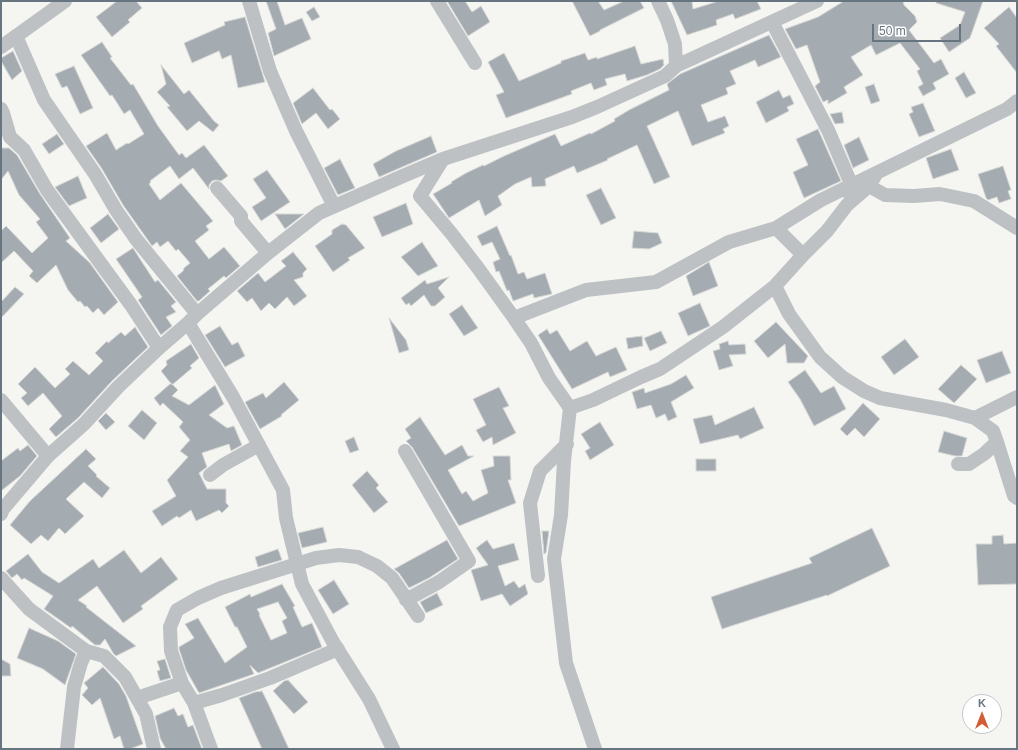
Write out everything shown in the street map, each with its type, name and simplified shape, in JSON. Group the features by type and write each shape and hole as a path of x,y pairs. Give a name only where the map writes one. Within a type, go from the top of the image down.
{"street":[{"path":"1,47 65,1"},
{"path":"248,1 270,71 296,131 334,206"},
{"path":"438,1 475,62"},
{"path":"658,1 667,20 675,44 676,66"},
{"path":"1,514 3,509 48,456 84,424 118,387 159,348 268,253 319,213 443,159 572,117 597,107 665,76 676,66 817,1"},
{"path":"772,22 828,130 852,186 848,205"},
{"path":"16,36 44,100 95,174 116,210 193,318 283,490 286,518 302,584 368,700 393,749"},
{"path":"514,318 586,290 656,282 729,242 776,228 822,200 1007,109 1017,102"},
{"path":"1,109 10,138 24,150 47,190 131,305 159,348"},
{"path":"443,159 420,196 478,268 514,318 531,343 549,378 570,408 561,515 554,559 566,663 595,749"},
{"path":"570,408 593,400 660,369 723,327 775,286 827,231 848,205 869,186 877,174"},
{"path":"869,186 885,195 914,196 940,194 974,201 1017,228"},
{"path":"217,188 241,216 241,221 268,253"},
{"path":"776,228 803,255"},
{"path":"775,286 789,314 820,357 842,377 864,391 880,398 946,410 975,418 993,431 998,442 1014,496 1017,498"},
{"path":"975,418 1017,397"},
{"path":"1,400 48,456"},
{"path":"958,464 969,464 998,442"},
{"path":"538,576 530,503 540,471 567,444"},
{"path":"210,475 223,465 259,445"},
{"path":"405,451 469,561 439,582 406,600"},
{"path":"211,749 194,703 182,683 171,651 170,627 177,610 198,598 221,588 316,558 339,555 358,557 377,566 392,578 418,616"},
{"path":"1,578 29,609 86,651 104,656 125,676 146,714 154,749"},
{"path":"194,703 270,678 338,649"},
{"path":"67,749 74,687 86,651"},
{"path":"137,698 182,683"}],"building":[{"path":"117,1 136,1 142,8 128,20 130,22 112,37 96,17"},
{"path":"266,1 277,1 285,25 302,18 311,39 274,56 268,33 276,29"},
{"path":"447,1 465,1 472,12 481,6 490,22 468,36"},
{"path":"572,1 598,1 604,10 624,1 640,1 644,8 590,36"},
{"path":"671,1 692,1 693,9 719,1 757,1 761,9 735,19 733,14 716,20 717,25 687,35"},
{"path":"844,1 903,1 904,5 915,16 917,22 909,30 934,63 941,59 949,74 933,83 936,89 923,96 918,87 923,84 917,71 920,69 900,43 876,55 871,45 851,57 863,75 844,87 847,93 828,104 828,100 823,102 815,86 820,82 807,45 796,49 785,29 818,17"},
{"path":"936,1 983,1 970,38 949,52 940,38 960,25 965,12 936,3"},
{"path":"314,7 320,17 312,21 306,12"},
{"path":"1009,7 1017,18 1017,73 996,46 999,44 984,28"},
{"path":"245,17 265,82 238,88 231,55 222,59 219,51 192,63 184,43 225,25 224,22"},
{"path":"769,35 781,57 758,67 755,60 730,71 736,84 726,88 728,94 701,105 708,122 725,116 729,126 723,129 725,133 692,146 678,111 647,126 670,177 654,184 637,145 607,159 608,160 577,173 574,166 545,179 546,186 532,187 531,177 515,184 498,196 502,205 485,216 479,200 449,218 433,194 466,173 555,134 561,146 590,133 591,134 615,121 614,119 629,110 669,90 667,84 680,74"},
{"path":"102,42 112,57 110,58 131,85 133,84 158,126 179,155 182,153 186,158 204,145 228,176 221,181 212,181 209,185 209,189 193,168 179,179 170,166 150,181 151,182 149,184 160,200 181,183 213,221 206,226 209,230 195,241 209,259 224,247 240,266 226,278 224,276 208,289 210,291 199,301 197,301 177,276 190,263 178,249 176,251 168,241 160,247 157,242 152,246 123,205 102,169 86,146 107,133 116,150 144,134 130,110 124,114 112,95 110,96 81,55"},
{"path":"635,46 641,64 663,59 664,65 660,69 647,75 627,81 625,74 605,79 607,85 594,90 591,83 571,91 572,94 506,118 496,95 504,92 488,62 504,53 519,81 561,63 561,61 585,53 588,60 597,57 597,59"},
{"path":"13,51 22,71 12,80 1,61 1,58"},
{"path":"161,65 184,94 189,90 219,125 213,132 199,121 187,131 167,107 170,106 157,92 166,84"},
{"path":"74,66 93,108 80,114 67,86 62,88 55,74"},
{"path":"964,72 976,93 966,98 955,78"},
{"path":"874,84 880,101 871,104 865,87"},
{"path":"313,88 330,110 332,109 340,119 328,129 316,113 302,124 293,103"},
{"path":"779,90 783,98 790,95 794,104 787,107 789,111 766,123 756,102"},
{"path":"923,103 935,131 919,137 909,114 913,112 911,107"},
{"path":"842,112 844,123 835,124 830,114"},
{"path":"818,129 841,181 804,198 793,172 808,165 796,139"},
{"path":"57,134 64,144 49,154 42,144"},
{"path":"431,136 437,152 379,177 373,164 396,151"},
{"path":"859,137 869,160 853,168 844,145"},
{"path":"1,148 9,148 17,155 40,194 70,238 66,241 90,263 118,302 104,315 98,308 93,313 87,306 85,307 80,301 78,302 68,290 56,265 37,283 29,276 33,271 14,251 1,263 1,231 6,226 32,253 48,238 36,222 40,219 19,195 8,171 1,180"},
{"path":"951,149 959,170 933,179 926,158"},
{"path":"340,159 355,188 338,195 324,168"},
{"path":"1003,166 1011,190 1008,191 1011,199 999,203 997,197 988,200 986,198 978,174"},
{"path":"267,170 290,202 261,221 252,207 266,198 253,179"},
{"path":"78,176 87,198 69,206 55,187"},
{"path":"601,188 616,218 601,225 586,195"},
{"path":"406,203 413,224 382,237 373,217"},
{"path":"108,214 119,229 101,243 90,228"},
{"path":"275,214 304,214 285,229"},
{"path":"342,224 346,225 365,248 348,258 350,260 333,272 315,246 332,234 332,230"},
{"path":"497,226 510,256 511,255 518,274 524,272 527,279 545,273 552,294 534,298 533,294 513,301 509,290 507,291 499,271 496,272 493,262 500,259 492,242 482,246 477,236"},
{"path":"634,231 658,233 662,243 649,249 632,248"},
{"path":"422,242 438,266 418,276 401,257"},
{"path":"133,248 155,282 158,280 176,302 171,306 176,312 166,317 172,326 161,335 138,300 142,297 116,259"},
{"path":"293,252 307,269 303,273 303,277 294,280 307,296 294,306 287,297 275,309 269,303 261,311 252,298 247,302 237,291 258,273 265,282 286,266 281,261"},
{"path":"709,262 718,286 693,296 686,276"},
{"path":"449,277 438,288 445,297 435,306 431,306 424,295 411,306 409,303 406,305 401,298 425,280 427,284"},
{"path":"15,287 24,294 1,318 1,302"},
{"path":"700,303 710,326 688,336 678,313"},
{"path":"462,305 478,328 464,336 449,314"},
{"path":"389,318 406,340 409,350 399,353"},
{"path":"776,322 808,356 804,363 787,363 785,344 768,358 754,341"},
{"path":"220,326 232,345 238,342 245,356 225,367 205,335"},
{"path":"135,327 148,347 112,381 78,418 56,437 49,429 62,416 43,393 28,406 21,398 27,393 18,384 35,367 55,388 70,374 65,369 73,361 89,375 103,361 95,353 107,341 108,343 121,332 125,336"},
{"path":"547,329 550,334 557,330 570,351 587,341 596,356 616,347 627,370 610,377 608,372 572,389 538,335"},
{"path":"661,331 667,343 650,351 644,338"},
{"path":"642,336 643,346 628,349 626,338"},
{"path":"905,339 919,357 894,375 881,357"},
{"path":"728,341 729,345 745,344 746,354 729,355 733,366 719,370 713,351 720,349 719,344"},
{"path":"191,344 199,358 190,366 192,368 172,385 161,371 167,365 166,361"},
{"path":"1002,351 1011,373 986,383 977,360"},
{"path":"961,365 977,379 954,403 938,389"},
{"path":"805,370 821,393 834,386 846,409 814,426 800,399 788,382"},
{"path":"686,375 694,388 671,402 677,417 668,421 665,414 656,418 651,405 637,409 632,392 644,388 645,393 671,384"},
{"path":"284,382 299,400 281,415 282,416 260,429 245,402 263,393 266,398"},
{"path":"171,383 178,390 172,396 189,405 215,385 224,404 209,415 227,428 234,426 242,445 231,451 229,444 202,453 207,467 199,473 207,489 226,489 226,503 229,506 222,513 219,510 196,521 191,510 179,518 177,516 162,526 152,511 176,496 167,480 188,457 180,451 190,440 179,427 183,422 163,403 160,406 154,398"},
{"path":"499,387 509,406 503,408 516,433 493,445 492,437 483,442 476,430 486,425 473,399"},
{"path":"863,403 880,419 864,437 855,428 847,436 840,429"},
{"path":"754,407 764,428 740,439 738,435 700,444 693,419 712,415 715,425"},
{"path":"142,410 157,423 144,440 128,426"},
{"path":"106,413 115,422 106,430 98,421"},
{"path":"420,417 445,455 462,445 468,456 474,456 448,470 462,494 466,491 473,501 488,493 481,470 494,466 493,456 510,456 511,480 508,480 516,503 459,526 412,447 406,441 411,438 405,429"},
{"path":"600,422 614,445 590,460 585,451 590,448 581,434"},
{"path":"944,431 967,438 962,456 938,452"},
{"path":"354,437 359,450 350,453 345,441"},
{"path":"28,445 37,456 20,476 1,491 1,461 18,448 20,451"},
{"path":"86,449 96,459 88,466 97,475 96,476 110,488 102,498 84,482 66,499 84,516 65,534 59,528 48,541 41,535 31,544 10,525 30,501"},
{"path":"696,459 716,459 716,471 696,471"},
{"path":"367,471 379,485 376,488 388,502 374,513 352,485"},
{"path":"323,527 327,542 302,548 298,533"},
{"path":"872,528 890,566 827,596 722,629 711,597 812,563 809,558"},
{"path":"542,531 549,531 546,553 544,554"},
{"path":"1003,535 1004,544 1017,543 1017,584 978,585 976,544 992,544 992,536"},
{"path":"447,540 458,559 429,578 409,588 399,573 394,569"},
{"path":"487,540 493,549 514,543 519,560 498,566 505,586 514,581 519,588 525,584 528,594 510,606 502,594 481,601 471,570 488,565 476,548"},
{"path":"278,549 282,560 258,567 255,557"},
{"path":"124,550 141,573 161,557 178,579 141,606 143,609 123,623 97,586 78,600 136,646 116,656 105,639 100,645 95,645 72,626 71,628 44,609 53,596 24,578 22,580 17,574 12,578 6,571 28,554 42,572 59,583 93,559 99,568"},
{"path":"334,580 349,604 333,614 318,590"},
{"path":"282,584 295,606 293,607 302,627 312,623 322,647 258,673 250,665 254,674 199,693 186,670 179,649 179,647 194,638 185,624 198,618 225,663 247,647 225,607 250,594 251,597","holes":["278,602 287,618 282,621 287,633 271,640 257,609"]},
{"path":"437,593 443,605 426,613 420,602"},
{"path":"29,628 58,641 76,654 65,685 43,669 17,658"},
{"path":"1,659 10,664 11,676 1,676"},
{"path":"165,659 171,678 160,681 157,671 160,670 157,661"},
{"path":"103,667 119,684 126,696 143,744 130,749 124,749 120,736 114,739 100,698 92,705 82,695 88,688 84,683"},
{"path":"288,680 308,702 294,714 273,691 284,681"},
{"path":"262,691 289,749 262,749 239,698"},
{"path":"174,708 178,716 183,714 188,727 193,725 202,749 166,749 160,738 155,716"}]}
